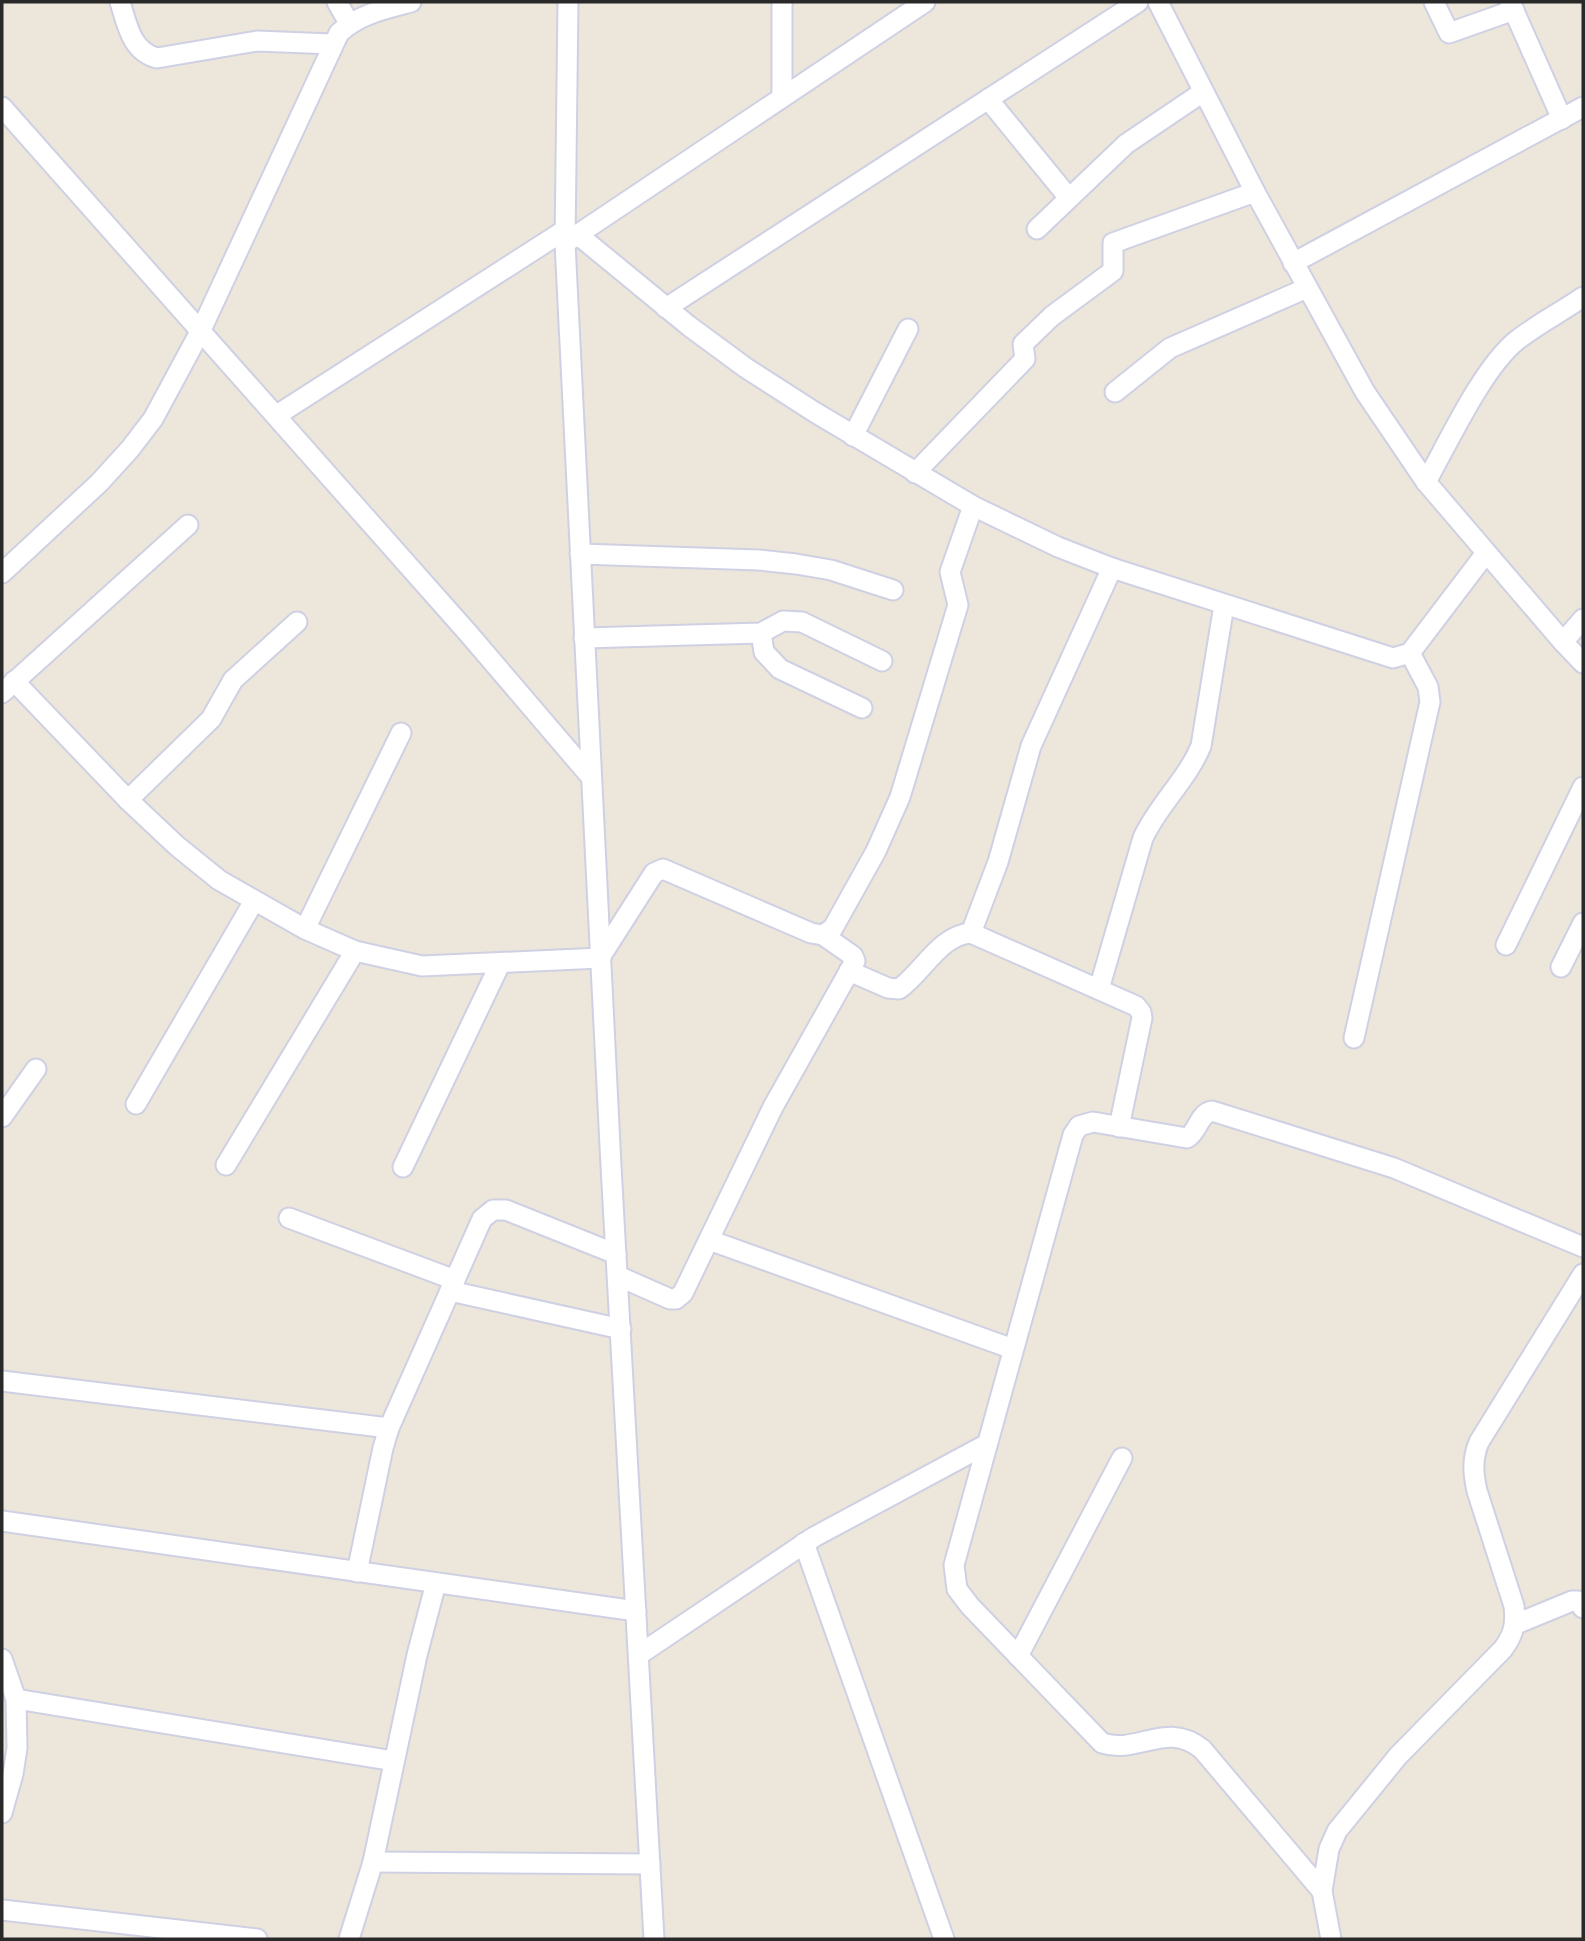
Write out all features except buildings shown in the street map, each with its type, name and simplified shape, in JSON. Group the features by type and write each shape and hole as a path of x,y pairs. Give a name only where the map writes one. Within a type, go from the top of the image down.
{"street":[{"path":"120,2 132,39 146,55 157,58 257,41 332,44"},
{"path":"337,2 349,23"},
{"path":"2,573 99,483 130,449 165,398 201,330 339,33 349,23 371,13 411,2"},
{"path":"568,2 569,236 580,554 654,1939"},
{"path":"782,2 782,97"},
{"path":"277,415 569,236 925,2"},
{"path":"666,308 1138,2"},
{"path":"1158,2 1255,192 1365,392 1426,482 1583,663"},
{"path":"1434,2 1449,33 1512,6 1562,119"},
{"path":"1037,229 1143,131 1203,92"},
{"path":"988,99 1069,198"},
{"path":"1293,263 1583,107"},
{"path":"6,121 277,415 591,777"},
{"path":"915,473 1025,359 1023,344 1052,316 1113,271 1113,243 1255,192"},
{"path":"569,236 746,368 853,436 973,506 1058,547 1112,568 1382,656 1402,657 1410,653 1486,553"},
{"path":"1115,392 1170,348 1307,288"},
{"path":"1426,482 1484,380 1500,359 1515,342 1583,297"},
{"path":"853,436 908,330"},
{"path":"822,935 833,928 876,851 900,797 958,605 950,572 973,506"},
{"path":"188,525 8,687 198,863 219,880 305,929 355,951 422,966 601,957"},
{"path":"580,554 759,560 796,564 831,570 893,590"},
{"path":"971,933 998,862 1031,746 1112,568"},
{"path":"1099,989 1143,838 1201,746 1224,605"},
{"path":"1563,642 1583,619"},
{"path":"584,638 761,633 783,621 802,622 882,661"},
{"path":"128,800 207,723 233,680 297,622"},
{"path":"761,633 764,652 780,669 862,708"},
{"path":"1354,1038 1430,702 1428,687 1410,653"},
{"path":"305,929 401,733"},
{"path":"1506,945 1583,788"},
{"path":"601,957 654,873 663,869 811,933 822,935 855,958 778,1096 683,1293 676,1300 670,1300 618,1276"},
{"path":"136,1104 254,901"},
{"path":"1561,967 1583,923"},
{"path":"849,971 888,988 899,989 949,940 962,933 971,933 1136,1006 1142,1015 1119,1127"},
{"path":"226,1166 355,951"},
{"path":"403,1167 500,964"},
{"path":"2,1117 36,1069"},
{"path":"1322,1891 1194,1742 1171,1736 1116,1745 1102,1743 957,1589 954,1565 1073,1135 1079,1126 1085,1123 1187,1138 1205,1113 1212,1111 1394,1168 1583,1247"},
{"path":"357,1572 389,1428 482,1219 493,1210 506,1210 617,1254"},
{"path":"289,1218 452,1286 621,1329"},
{"path":"709,1240 1013,1349"},
{"path":"1331,1939 1322,1891 1323,1870 1337,1831 1398,1756 1503,1649 1516,1624 1514,1606 1477,1491 1473,1475 1473,1456 1479,1442 1581,1285"},
{"path":"2,1381 389,1428"},
{"path":"639,1654 804,1543 987,1444"},
{"path":"1018,1656 1122,1458"},
{"path":"2,1521 636,1611"},
{"path":"804,1543 944,1939"},
{"path":"349,1939 373,1862 417,1655 436,1583"},
{"path":"1516,1624 1572,1601 1578,1601 1583,1608"},
{"path":"2,1659 16,1699 17,1748 2,1813"},
{"path":"16,1699 394,1761"},
{"path":"373,1862 650,1864"},
{"path":"2,1910 257,1939"}]}
